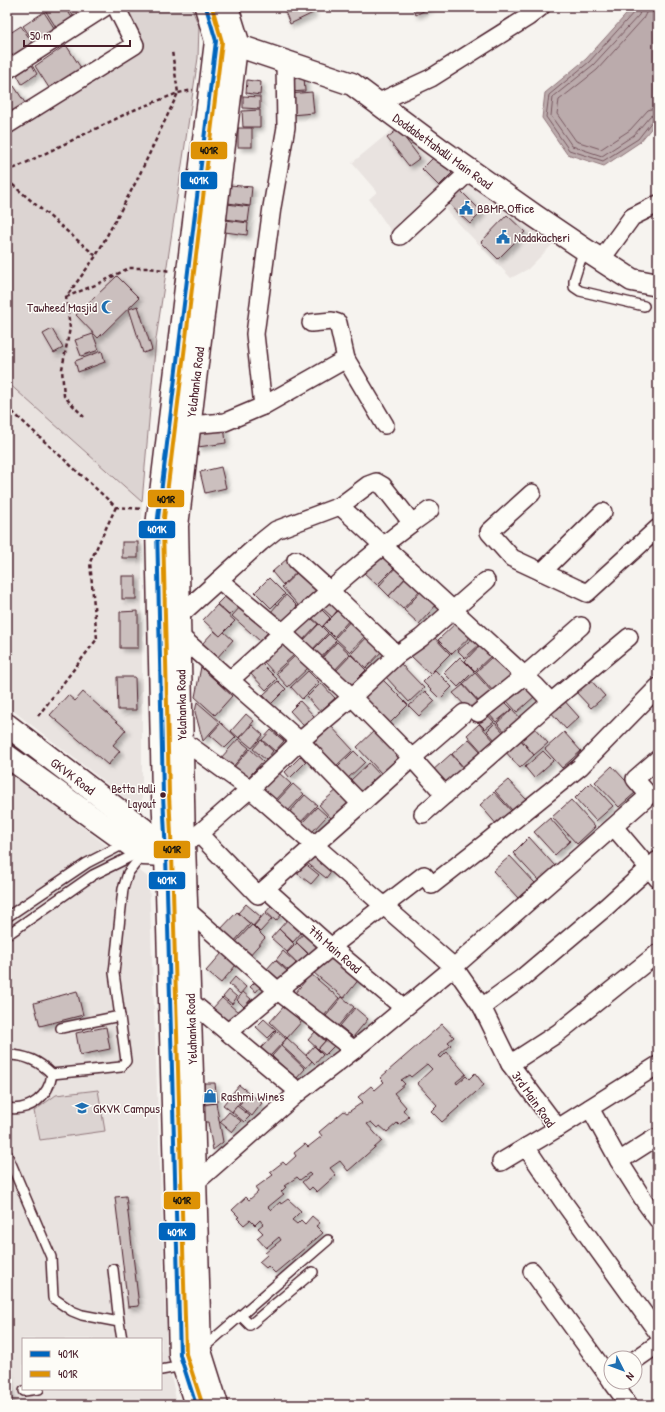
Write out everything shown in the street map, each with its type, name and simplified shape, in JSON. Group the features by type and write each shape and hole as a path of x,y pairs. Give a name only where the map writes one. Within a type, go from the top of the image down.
{"main road":[{"name":"Yelahanka Road","path":"206,7 226,43 189,425 177,526 182,740 157,842 187,910 200,1351 217,1405"},
{"name":"Yelahanka Road","path":"226,43 237,39 227,7"},
{"name":"Yelahanka Road","path":"196,1405 180,1355 157,842 163,795 157,526 188,274 226,43"},
{"name":"Doddabettahalli Main Road","path":"226,43 352,84 470,171 632,280 658,285"},
{"name":"GKVK Road","path":"7,725 157,842"},
{"name":"GKVK Road","path":"7,756 157,842"}],"street":[{"path":"7,70 105,7"},
{"path":"7,125 135,45 116,7"},
{"path":"377,103 431,78 528,17 541,7"},
{"path":"263,406 255,334 272,207 286,127 285,62"},
{"path":"400,236 470,171"},
{"path":"593,254 632,217 658,204"},
{"path":"311,323 332,321 338,323 346,359 385,425"},
{"path":"189,425 225,422 263,406 346,359"},
{"path":"361,804 300,741 230,680 179,626 219,580 276,530 340,506 368,485 376,482 383,486 412,523"},
{"path":"532,492 489,532 512,558 587,593 658,528"},
{"path":"340,506 536,686 551,702"},
{"path":"230,680 329,590 383,545 430,510"},
{"path":"542,572 603,512"},
{"path":"296,560 397,655"},
{"path":"219,580 283,633 352,697 412,758 445,795"},
{"path":"157,842 250,789 300,741 352,697 397,655 421,638 486,581"},
{"path":"157,842 258,895 412,758 471,713 524,676 582,626"},
{"path":"423,814 551,702 629,637"},
{"path":"228,1032 383,906 424,876 432,885 487,842 580,767 658,687"},
{"path":"182,740 250,789 454,967 482,1007 510,1064"},
{"path":"194,1183 299,1092 354,1050 454,967 647,797 647,793 635,779 658,759"},
{"path":"482,1007 522,978 606,907 655,869 614,827"},
{"name":"7th Main Road","path":"266,888 331,947 404,1008"},
{"path":"187,910 278,991 354,1050"},
{"name":"3rd Main Road","path":"501,1162 558,1128 510,1064 558,1032 658,952"},
{"path":"190,1001 299,1092"},
{"path":"558,1128 658,1066"},
{"path":"590,1108 619,1161 658,1220"},
{"path":"619,1161 655,1138"},
{"path":"526,1147 562,1200 658,1333"},
{"path":"532,1271 603,1368"},
{"path":"643,1354 658,1344"},
{"path":"619,1390 629,1405"}],"lane":[{"path":"593,254 574,280 574,287 580,291 644,306"},
{"path":"7,917 87,863 157,842"},
{"path":"7,934 93,875 157,842"},
{"path":"7,1055 28,1057 37,1061 52,1074 121,1067 126,1061 114,973 123,889 128,873 157,842"},
{"path":"61,1028 120,1016"},
{"path":"7,1108 19,1108 34,1103 45,1093 51,1081 52,1074"},
{"path":"7,1154 51,1257 53,1298 77,1313 120,1322"},
{"path":"200,1351 328,1240"},
{"path":"112,1269 122,1338"},
{"path":"241,1316 250,1325 314,1272"},
{"path":"162,1370 183,1366"},
{"path":"24,1391 32,1390"}],"path":[{"path":"84,417 64,396 62,369 70,328 66,297 96,256 138,180 178,93 172,51"},
{"path":"7,172 134,110 178,93"},
{"path":"7,180 96,256"},
{"path":"66,297 100,283 129,268 149,268 188,274"},
{"path":"7,407 116,507 158,511"},
{"path":"38,716 97,638 90,562 116,507"}],"shaded area":[{"path":"124,7 191,7 199,26 198,58 156,339 142,502 7,382 7,130 143,48"},
{"path":"398,125 558,239 528,269 511,278 442,206 402,247 369,199 377,192 352,163"},
{"path":"7,382 142,502 142,811 7,706"},
{"name":"GKVK Campus","path":"7,769 149,878 167,1354 177,1405 7,1405"},
{"path":"98,1090 105,1131 40,1140 34,1111 56,1095"}],"water":[{"path":"633,7 658,7 658,120 640,142 604,166 567,154 542,118 545,93 586,59"}],"building":[{"path":"49,7 65,7 75,22 59,32 45,10"},
{"path":"68,7 87,7 90,12 76,21"},
{"path":"283,7 310,7 313,13 290,24"},
{"path":"412,7 431,7 416,15"},
{"path":"44,12 56,31 36,45 23,26"},
{"path":"21,26 34,45 7,62 7,35"},
{"path":"66,45 83,71 51,91 35,66"},
{"path":"32,65 37,74 22,84 17,75"},
{"path":"304,77 305,91 290,92 289,78"},
{"path":"247,80 261,82 260,95 246,93"},
{"path":"14,86 29,109 7,123 7,90"},
{"path":"312,92 314,113 291,115 289,94"},
{"path":"243,96 260,97 260,109 243,108"},
{"path":"260,110 260,127 243,127 242,111"},
{"path":"238,128 252,128 252,147 238,147"},
{"path":"398,129 420,158 409,166 387,138"},
{"path":"435,156 452,173 439,186 422,169"},
{"path":"230,185 252,187 250,206 228,203"},
{"name":"BBMP Office","path":"461,191 482,212 470,224 449,204"},
{"path":"227,204 250,207 248,222 225,219"},
{"name":"Nadakacheri","path":"507,215 525,232 498,259 481,242"},
{"path":"226,220 248,223 247,235 225,232"},
{"name":"Tawheed Masjid","path":"117,276 139,298 98,338 76,315"},
{"path":"138,306 152,350 143,353 129,309"},
{"path":"52,329 63,348 54,353 43,334"},
{"path":"93,334 99,350 81,356 75,340"},
{"path":"102,351 105,362 78,372 75,361"},
{"path":"224,426 226,443 198,447 196,429"},
{"path":"221,467 226,488 205,493 200,472"},
{"path":"122,542 138,542 138,558 122,558"},
{"path":"382,552 396,566 377,585 363,572"},
{"path":"288,558 299,570 283,585 272,572"},
{"path":"396,567 406,577 389,596 379,586"},
{"path":"300,570 317,589 299,606 282,587"},
{"path":"122,576 136,576 136,599 122,599"},
{"path":"408,576 421,589 403,609 389,596"},
{"path":"269,578 285,594 271,608 255,592"},
{"path":"423,589 438,603 419,624 404,610"},
{"path":"227,594 239,605 229,615 217,604"},
{"path":"286,595 297,606 282,623 270,613"},
{"path":"329,597 340,607 332,617 320,606"},
{"path":"316,604 330,618 322,627 307,613"},
{"path":"217,605 235,621 220,636 203,620"},
{"path":"241,606 269,631 260,641 232,616"},
{"path":"341,608 351,618 334,637 323,626"},
{"path":"138,611 138,648 120,648 120,612"},
{"path":"306,614 318,624 301,642 290,631"},
{"path":"353,618 368,633 350,652 335,638"},
{"path":"460,619 474,633 452,654 438,640"},
{"path":"319,624 328,633 310,652 301,643"},
{"path":"214,631 220,636 224,632 233,640 216,659 201,645"},
{"path":"329,634 336,641 319,660 311,652"},
{"path":"370,634 385,648 366,668 351,654"},
{"path":"432,635 450,654 430,674 411,656"},
{"path":"476,635 482,642 465,658 458,651"},
{"path":"337,642 350,654 332,673 320,660"},
{"path":"483,642 494,653 475,671 465,661"},
{"path":"283,643 294,655 274,673 264,662"},
{"path":"297,654 309,667 288,687 276,674"},
{"path":"495,654 513,674 494,692 476,672"},
{"path":"351,655 366,670 348,688 333,674"},
{"path":"460,657 474,671 458,687 444,673"},
{"path":"259,661 277,679 266,690 248,671"},
{"path":"399,662 424,688 409,702 385,676"},
{"path":"201,667 232,696 215,715 195,697"},
{"path":"435,670 452,687 440,699 423,682"},
{"path":"308,671 319,682 302,699 291,687"},
{"path":"475,673 493,693 481,704 463,684"},
{"path":"117,677 135,677 136,710 118,710"},
{"path":"588,677 605,696 591,708 574,690"},
{"path":"381,678 408,705 390,723 363,696"},
{"path":"278,681 286,689 271,704 263,695"},
{"path":"321,683 335,698 320,712 307,697"},
{"path":"524,684 535,696 517,712 506,700"},
{"path":"463,685 481,705 472,713 453,693"},
{"path":"425,691 435,701 419,716 409,706"},
{"path":"83,692 126,730 113,745 120,751 108,765 50,715 68,695 75,701"},
{"path":"562,698 579,717 566,729 549,710"},
{"path":"503,700 512,709 496,722 488,713"},
{"path":"300,701 314,716 304,726 290,711"},
{"path":"197,702 220,722 203,741 195,712"},
{"path":"512,709 522,720 507,734 497,723"},
{"path":"485,712 494,722 485,729 476,720"},
{"path":"246,714 254,721 239,738 231,731"},
{"path":"221,723 236,737 225,748 210,735"},
{"path":"495,723 504,733 496,741 487,731"},
{"path":"479,724 495,742 483,753 467,735"},
{"path":"252,725 263,735 252,748 240,738"},
{"path":"532,725 548,743 534,755 519,737"},
{"path":"331,726 353,750 335,767 312,743"},
{"path":"376,729 402,756 382,774 357,747"},
{"path":"271,730 284,741 275,751 262,740"},
{"path":"564,732 581,751 562,768 545,749"},
{"path":"518,737 534,755 520,768 504,750"},
{"path":"238,739 249,748 231,769 220,759"},
{"path":"469,739 482,753 465,769 452,754"},
{"path":"261,740 273,751 266,760 253,749"},
{"path":"250,749 263,761 246,780 233,768"},
{"path":"354,751 365,762 346,780 336,769"},
{"path":"543,751 553,761 534,778 525,767"},
{"path":"451,754 465,770 446,787 432,771"},
{"path":"301,756 306,762 290,778 285,772"},
{"path":"369,763 381,776 362,794 350,781"},
{"path":"612,766 636,792 619,807 595,782"},
{"path":"278,772 291,784 273,803 260,791"},
{"path":"508,780 526,799 512,810 495,791"},
{"path":"591,782 613,806 596,821 575,798"},
{"path":"293,784 304,794 286,813 275,803"},
{"path":"338,789 350,802 331,818 319,805"},
{"path":"494,792 513,813 498,826 480,805"},
{"path":"305,795 317,805 299,824 288,814"},
{"path":"571,800 595,827 577,844 552,817"},
{"path":"317,807 327,816 312,832 302,823"},
{"path":"550,818 570,841 555,855 534,832"},
{"path":"529,837 555,866 539,881 513,853"},
{"path":"313,854 332,870 326,878 306,862"},
{"path":"510,856 535,883 518,898 493,871"},
{"path":"303,862 319,875 311,884 295,872"},
{"path":"246,904 261,917 253,926 238,913"},
{"path":"272,905 282,914 276,921 266,912"},
{"path":"237,912 250,924 232,944 219,931"},
{"path":"265,913 272,919 260,932 254,926"},
{"path":"288,919 302,932 293,942 279,929"},
{"path":"252,925 265,938 248,957 234,944"},
{"path":"279,929 294,944 287,952 271,938"},
{"path":"305,932 319,945 310,955 296,942"},
{"path":"297,943 308,954 299,964 287,953"},
{"path":"283,951 296,963 289,971 276,960"},
{"path":"222,953 236,965 221,983 206,971"},
{"path":"332,955 360,978 344,998 314,973"},
{"path":"275,960 287,971 278,981 266,970"},
{"path":"311,974 339,998 324,1016 295,993"},
{"path":"235,977 246,987 240,994 229,984"},
{"path":"256,981 261,986 256,992 250,987"},
{"path":"229,990 237,997 232,1004 223,997"},
{"path":"77,991 83,1015 40,1026 34,1003"},
{"path":"243,992 251,999 244,1007 237,1000"},
{"path":"342,997 354,1007 338,1026 326,1016"},
{"path":"222,998 238,1012 228,1023 212,1009"},
{"path":"286,1004 303,1020 287,1038 270,1022"},
{"path":"355,1008 368,1019 353,1037 340,1026"},
{"path":"264,1019 276,1030 268,1038 256,1027"},
{"path":"442,1024 454,1037 448,1042 451,1045 439,1056 441,1058 447,1052 466,1074 456,1082 457,1084 466,1076 469,1079 475,1073 484,1085 442,1122 431,1111 437,1105 417,1083 432,1069 427,1064 411,1077 409,1075 401,1080 405,1084 394,1093 406,1107 403,1110 409,1117 399,1125 397,1123 387,1132 380,1126 377,1128 371,1122 367,1124 382,1141 348,1171 340,1161 330,1168 336,1175 317,1192 312,1187 309,1190 302,1182 311,1175 309,1173 300,1180 297,1177 284,1186 286,1187 281,1192 284,1194 268,1207 271,1210 280,1202 281,1204 288,1199 301,1211 292,1220 297,1224 301,1220 305,1224 312,1216 320,1223 316,1226 323,1233 275,1273 268,1266 266,1268 259,1262 267,1255 265,1253 281,1240 279,1237 266,1248 257,1238 263,1233 258,1228 263,1224 260,1220 255,1225 250,1220 244,1225 232,1210 246,1197 249,1200 258,1192 255,1188 273,1175 270,1172 283,1162 286,1165 296,1156 294,1153 305,1144 308,1147 322,1136 319,1132 344,1111 347,1113 363,1102 358,1097 371,1086 375,1090 384,1082 380,1078"},
{"path":"106,1027 110,1049 80,1055 76,1033"},
{"path":"277,1031 286,1039 270,1056 261,1048"},
{"path":"315,1032 325,1041 318,1049 308,1040"},
{"path":"287,1038 312,1061 306,1068 281,1045"},
{"path":"328,1038 335,1045 325,1055 318,1049"},
{"path":"281,1046 305,1069 296,1079 272,1056"},
{"path":"314,1046 323,1055 315,1064 306,1055"},
{"path":"204,1083 215,1083 217,1102 205,1103"},
{"path":"239,1085 248,1092 232,1112 223,1105"},
{"path":"249,1093 262,1103 252,1116 239,1105"},
{"path":"216,1103 223,1142 213,1150 208,1122 203,1122 204,1105"},
{"path":"237,1106 250,1116 244,1122 232,1112"},
{"path":"229,1112 241,1121 232,1132 220,1122"},
{"path":"126,1196 139,1306 128,1307 115,1197"},
{"path":"7,1371 12,1405 7,1405"}],"transit line":[{"name":"401K","path":"196,1405 180,1355 163,795 157,526 216,41 206,7"},
{"name":"401R","path":"202,1403 186,1354 169,795 163,526 222,42 212,7"}],"place":[{"name":"BBMP Office","path":"466,208"},
{"name":"Nadakacheri","path":"503,237"},
{"name":"Tawheed Masjid","path":"108,307"},
{"name":"Betta Halli Layout","path":"163,795"},
{"name":"Rashmi Wines","path":"210,1096"},
{"name":"GKVK Campus","path":"82,1108"}]}
